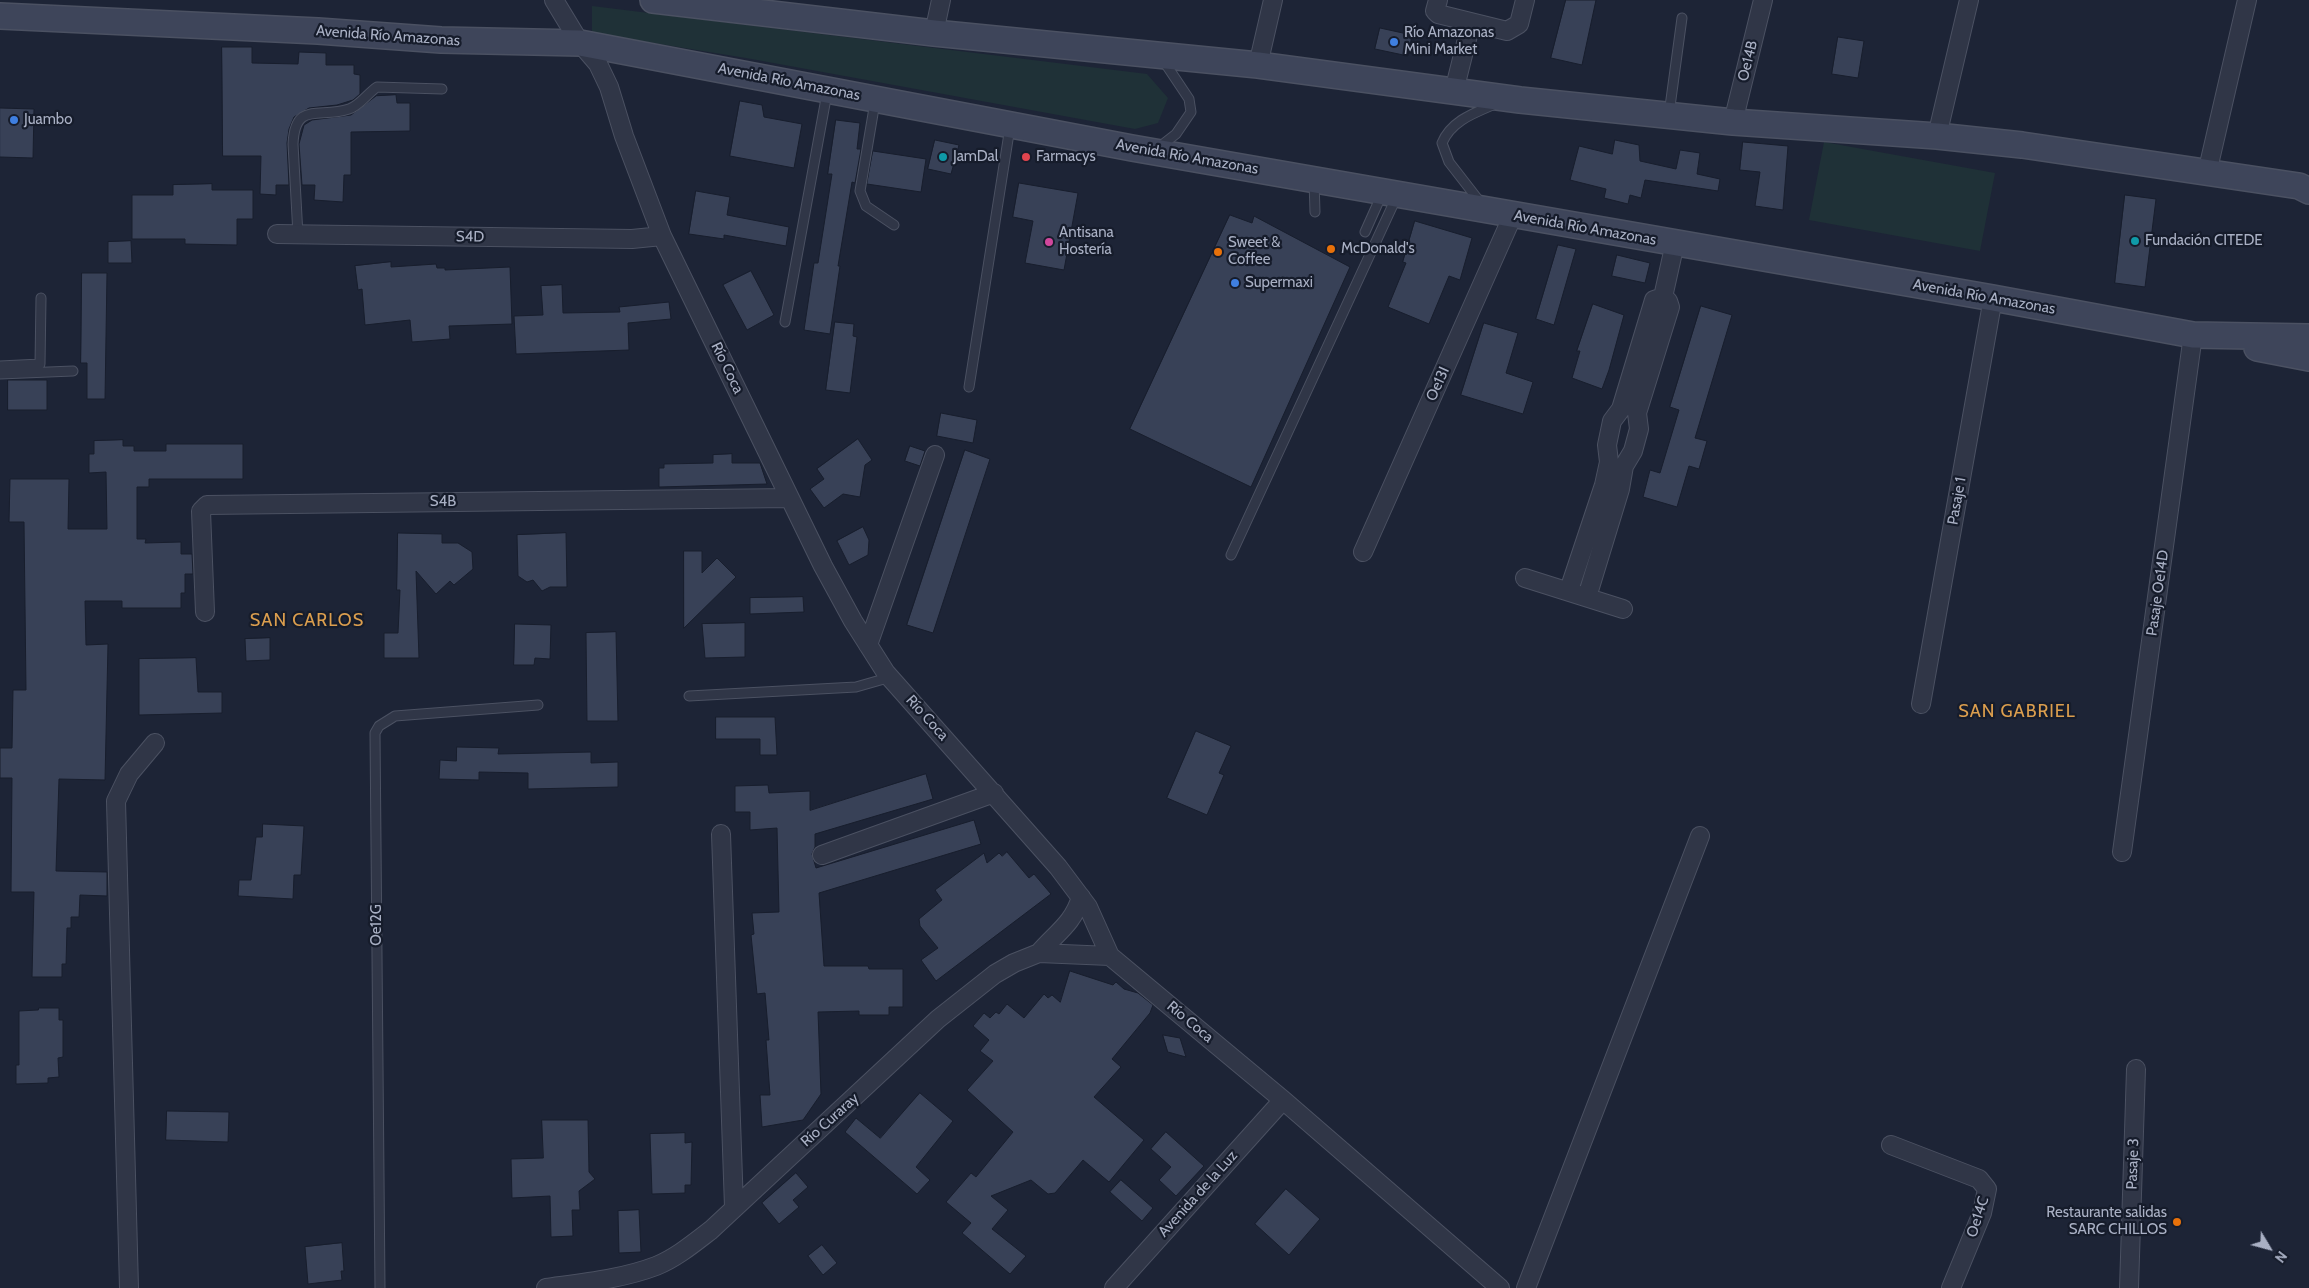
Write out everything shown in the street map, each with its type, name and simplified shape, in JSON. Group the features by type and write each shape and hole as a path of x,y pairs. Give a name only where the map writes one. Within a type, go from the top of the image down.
{"main road":[{"path":"653,0 934,33 1161,57 1258,65 1520,100 1733,122 1937,136 2022,145 2306,188"},
{"name":"Avenida Río Amazonas","path":"0,16 318,31 441,40 580,43 1010,125 1390,194 1993,298 2193,335 2309,337"},
{"path":"2193,335 2309,358"}],"street":[{"name":"Río Coca","path":"554,0 580,43 598,64 609,87 624,136 662,236 823,566 868,645 890,677 994,793 1081,897 1088,907 1110,956 1283,1100 1500,1288"},
{"path":"934,33 941,0"},
{"path":"1258,65 1273,0"},
{"path":"1438,0 1436,13 1508,31 1519,24 1525,0"},
{"name":"Oe14B","path":"1733,122 1763,0"},
{"path":"1937,136 1969,0"},
{"path":"2207,173 2247,0"},
{"path":"1454,91 1471,23"},
{"name":"Oe13I","path":"1363,552 1513,215"},
{"name":"S4D","path":"277,234 632,239 662,236"},
{"path":"1587,597 1620,489 1616,464 1607,446 1612,421 1629,411 1647,350 1670,306 1663,297 1675,243"},
{"name":"Pasaje 1","path":"1922,704 1993,298"},
{"name":"Pasaje Oe14D","path":"2122,852 2193,335"},
{"path":"1568,590 1593,517 1616,464 1633,451 1639,429 1629,411"},
{"path":"868,645 935,455"},
{"name":"S4B","path":"205,612 201,511 208,505 789,498"},
{"path":"1593,517 1610,522"},
{"path":"1525,578 1623,608"},
{"path":"129,1288 116,801 129,774 156,743"},
{"path":"822,855 994,793"},
{"path":"721,834 734,1207"},
{"path":"1526,1288 1700,836"},
{"path":"1039,953 1053,936 1071,922 1081,897"},
{"name":"Río Curaray","path":"546,1288 639,1272 657,1266 688,1248 938,1019 995,974 1014,963 1039,953 1110,956"},
{"name":"Pasaje 3","path":"2129,1288 2136,1069"},
{"name":"Avenida de la Luz","path":"1114,1288 1283,1100"},
{"name":"Oe14C","path":"1891,1145 1979,1179 1987,1189 1982,1213 1951,1288"}],"lane":[{"path":"1668,115 1682,18"},
{"path":"1154,150 1166,144 1176,134 1191,112 1189,99 1182,85 1161,57"},
{"path":"298,235 292,144 293,130 299,119 306,114 350,109 376,87 442,88"},
{"path":"786,322 827,90"},
{"path":"876,99 860,191 866,206 894,225"},
{"path":"1487,211 1449,162 1442,142 1447,131 1475,113 1496,104 1520,100"},
{"path":"968,387 1010,125"},
{"path":"1314,180 1315,212"},
{"path":"1365,232 1390,194"},
{"path":"1230,555 1390,194"},
{"path":"0,366 40,364 40,298"},
{"path":"0,374 73,371"},
{"path":"689,696 856,686 890,677"},
{"name":"Oe12G","path":"380,1288 375,733 379,726 395,716 538,705"}],"shaded area":[{"path":"592,6 1147,74 1168,98 1158,123 1135,129 746,58 592,33"},
{"path":"1824,142 1995,173 1980,251 1809,220"}],"building":[{"path":"1566,0 1596,0 1582,65 1551,58"},
{"name":"Río Amazonas Mini Market","path":"1380,28 1412,35 1408,56 1375,49"},
{"path":"1838,37 1864,41 1858,78 1832,74"},
{"path":"222,47 252,47 252,63 298,64 299,52 326,53 326,65 354,65 354,74 360,75 360,94 353,100 337,105 309,108 294,117 289,129 287,143 289,185 276,185 276,195 260,194 261,156 223,156"},
{"path":"396,95 397,103 410,103 410,131 351,132 351,175 344,175 343,202 314,200 315,185 302,185 299,144 304,125 312,120 351,115 376,96"},
{"path":"740,101 762,105 764,117 802,124 794,168 730,156"},
{"path":"0,108 34,109 33,158 0,157"},
{"path":"836,120 860,123 857,149 861,149 855,183 852,182 838,266 840,266 830,334 804,330 814,263 818,263 832,174 828,174"},
{"name":"JamDal","path":"935,140 959,145 951,174 928,169"},
{"path":"1615,140 1639,145 1640,161 1676,169 1680,150 1700,153 1697,174 1720,179 1718,191 1645,180 1641,198 1630,195 1628,204 1604,198 1606,189 1570,180 1579,146 1612,154"},
{"path":"1743,142 1788,146 1783,210 1755,206 1760,172 1740,170"},
{"path":"873,151 926,159 921,192 867,184"},
{"name":"Antisana Hostería","path":"1019,183 1078,193 1064,270 1025,263 1033,221 1013,217"},
{"path":"212,184 212,190 253,190 253,219 237,219 237,245 185,244 185,239 132,239 132,195 173,195 173,185"},
{"path":"696,191 730,197 727,215 789,227 786,246 724,235 724,239 689,234"},
{"name":"Fundación CITEDE","path":"2125,195 2156,199 2145,287 2115,283"},
{"path":"1230,215 1252,223 1254,216 1350,267 1251,487 1130,429"},
{"path":"1415,221 1472,238 1460,280 1449,276 1429,324 1388,307 1406,263 1403,262"},
{"path":"131,241 132,263 108,263 108,242"},
{"path":"1558,245 1576,249 1554,325 1536,319"},
{"path":"1617,255 1650,263 1645,283 1612,276"},
{"path":"391,262 391,267 436,264 437,268 445,268 445,270 510,267 512,324 449,326 450,339 412,342 410,320 365,325 362,289 358,290 355,266"},
{"path":"751,271 774,315 747,330 723,285"},
{"path":"82,273 107,273 105,399 87,399 87,363 81,363"},
{"path":"562,285 563,313 620,312 619,307 669,302 671,319 628,323 629,350 516,354 514,316 543,315 541,286"},
{"path":"1593,304 1624,315 1602,389 1572,378 1580,351 1577,351"},
{"path":"1701,306 1732,315 1695,438 1707,441 1699,469 1689,466 1677,507 1643,497 1650,470 1660,473 1679,410 1670,407"},
{"path":"835,322 854,324 853,336 857,337 850,393 826,390"},
{"path":"1484,323 1518,333 1506,373 1533,382 1523,414 1461,395"},
{"path":"8,380 47,380 47,410 8,410"},
{"path":"941,413 977,420 973,443 937,436"},
{"path":"858,439 872,460 865,465 860,497 843,494 824,508 810,489 824,479 817,469"},
{"path":"123,440 123,446 134,446 134,451 166,451 166,444 243,444 243,479 149,479 149,487 137,487 137,539 146,539 145,543 181,542 181,554 192,554 193,574 185,574 185,593 181,593 181,608 122,608 122,601 85,601 86,645 108,644 105,780 59,779 56,871 107,872 107,896 80,895 79,917 71,917 71,928 67,928 66,964 62,964 62,977 32,977 34,892 11,892 12,778 0,778 0,748 12,748 13,690 26,690 24,522 9,522 10,479 69,479 68,529 107,529 106,472 89,473 89,454 94,454 94,441"},
{"path":"910,446 925,451 920,466 905,461"},
{"path":"965,450 990,459 933,633 907,625"},
{"path":"732,454 732,463 760,463 767,484 659,487 659,468 664,468 664,464 713,463 713,455"},
{"path":"863,527 869,540 868,555 849,565 837,541"},
{"path":"398,533 442,534 442,543 458,543 472,552 473,569 454,585 450,581 436,594 416,571 419,658 384,658 384,633 398,633 400,590 397,590"},
{"path":"566,533 567,587 550,587 542,591 533,580 527,582 518,576 517,535"},
{"path":"684,551 702,551 702,573 717,558 736,577 684,628"},
{"path":"803,597 804,612 750,614 750,598"},
{"path":"745,623 745,657 705,658 702,624"},
{"path":"515,624 551,625 550,659 535,658 534,665 514,665"},
{"path":"616,632 618,721 587,721 586,633"},
{"path":"270,638 270,660 246,661 245,639"},
{"path":"196,658 198,692 222,692 222,713 139,715 139,659"},
{"path":"716,717 775,717 777,755 760,755 760,739 716,739"},
{"path":"1196,731 1231,746 1219,773 1224,775 1207,815 1167,798"},
{"path":"457,747 499,748 498,754 591,752 591,763 618,762 618,787 528,789 528,773 479,772 479,780 439,779 440,760 456,761"},
{"path":"926,774 933,799 815,834 815,847 812,854 816,868 974,820 981,844 819,893 824,966 868,966 869,969 903,969 903,1007 889,1007 889,1015 859,1015 859,1011 818,1012 821,1094 803,1120 762,1127 760,1095 770,1095 766,1040 769,1040 765,993 757,994 751,935 754,934 752,913 779,912 777,828 750,830 750,812 735,812 735,786 768,785 769,793 810,791 810,810"},
{"path":"263,824 304,826 301,875 294,875 293,899 238,896 239,880 251,880 256,837 262,837"},
{"path":"1007,852 1029,878 1034,874 1051,894 936,981 921,960 938,948 920,926 919,919 942,900 935,890 984,853 987,863 999,853 1002,856"},
{"path":"1070,971 1113,985 1116,982 1124,989 1138,993 1153,1005 1150,1013 1112,1059 1121,1067 1094,1097 1144,1140 1109,1182 1083,1160 1055,1193 1048,1194 1031,1180 991,1196 1008,1210 992,1229 1026,1256 1010,1274 962,1233 971,1223 946,1202 971,1173 976,1177 1013,1132 967,1090 993,1061 980,1051 989,1040 973,1026 984,1013 990,1018 996,1012 999,1014 1007,1004 1024,1018 1044,994 1048,998 1052,995 1060,1002"},
{"path":"39,1008 59,1008 59,1020 63,1020 63,1057 58,1058 59,1077 48,1078 48,1083 16,1084 16,1065 19,1065 19,1011 38,1010"},
{"path":"1163,1035 1180,1038 1186,1057 1168,1052"},
{"path":"920,1093 953,1121 916,1167 930,1180 917,1194 845,1132 856,1118 880,1138"},
{"path":"167,1111 229,1112 228,1142 166,1140"},
{"path":"542,1120 588,1120 589,1172 595,1179 579,1191 580,1210 572,1210 573,1236 551,1237 550,1196 512,1198 511,1159 543,1158"},
{"path":"1166,1132 1204,1166 1176,1196 1159,1180 1171,1167 1151,1149"},
{"path":"685,1133 685,1143 692,1142 691,1185 685,1185 685,1193 652,1194 650,1134"},
{"path":"796,1173 808,1187 793,1200 799,1207 779,1224 762,1203"},
{"path":"1121,1180 1153,1208 1142,1221 1110,1192"},
{"path":"1286,1189 1320,1219 1289,1255 1255,1224"},
{"path":"639,1210 641,1252 619,1253 618,1211"},
{"path":"342,1243 344,1271 341,1271 342,1280 308,1284 305,1247"},
{"path":"822,1245 837,1263 823,1275 808,1256"}],"place":[{"name":"Río Amazonas Mini Market","path":"1394,42"},
{"name":"Juambo","path":"14,120"},
{"name":"JamDal","path":"943,157"},
{"name":"Farmacys","path":"1026,157"},
{"name":"Fundación CITEDE","path":"2135,241"},
{"name":"Antisana Hostería","path":"1049,242"},
{"name":"McDonald's","path":"1331,249"},
{"name":"Sweet & Coffee","path":"1218,252"},
{"name":"Supermaxi","path":"1235,283"},
{"name":"Restaurante salidas SARC CHILLOS","path":"2177,1222"}],"district":[{"name":"SAN CARLOS","path":"307,621"},
{"name":"SAN GABRIEL","path":"2017,712"}]}
